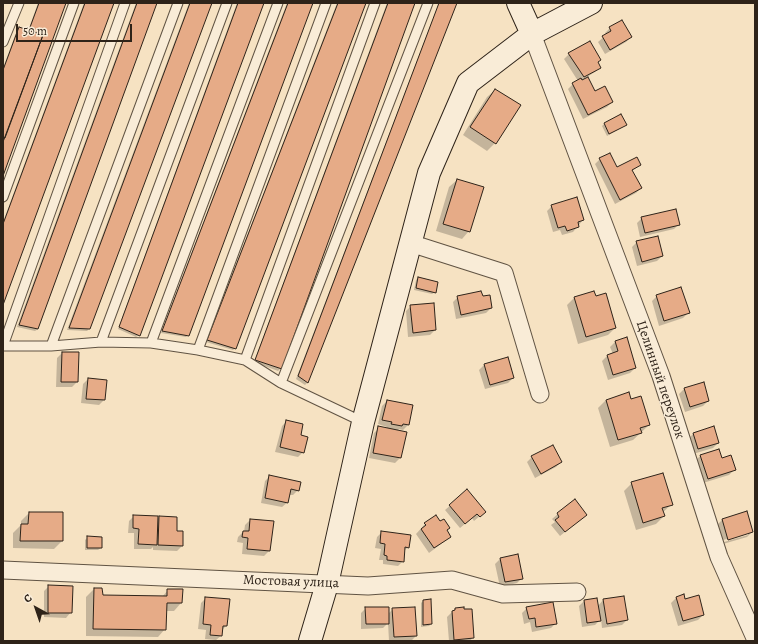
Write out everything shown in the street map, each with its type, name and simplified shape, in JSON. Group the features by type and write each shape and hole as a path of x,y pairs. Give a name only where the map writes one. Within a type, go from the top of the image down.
{"street":[{"path":"518,3 532,34"},
{"path":"310,641 327,584 363,422 429,173 468,83 532,34 591,3"},
{"name":"Целинный переулок","path":"532,34 661,376 719,558 755,638"},
{"path":"410,243 504,273 540,394"},
{"name":"Мостовая улица","path":"3,570 368,586 452,580 503,594 577,592"}],"lane":[{"path":"3,42 19,3"},
{"path":"3,197 74,3"},
{"path":"126,3 3,346 52,346 101,342 151,343 198,350 245,360 281,383 363,422"},
{"path":"52,346 178,3"},
{"path":"101,342 227,3"},
{"path":"151,343 278,3"},
{"path":"198,350 326,3"},
{"path":"245,360 375,3"},
{"path":"281,383 428,3"}],"building":[{"path":"39,3 66,3 3,176 3,142 43,35 29,30"},
{"path":"85,3 114,3 3,305 3,224"},
{"path":"137,3 157,3 38,329 19,325"},
{"path":"190,3 212,3 90,329 69,328"},
{"path":"238,3 264,3 140,336 119,327"},
{"path":"288,3 313,3 189,336 162,331"},
{"path":"338,3 366,3 236,349 207,340"},
{"path":"388,3 415,3 282,369 255,360"},
{"path":"439,3 457,3 308,383 298,376"},
{"path":"622,20 632,37 610,50 602,36 611,31 609,27"},
{"path":"19,27 43,35 5,138 3,137 3,70"},
{"path":"590,41 601,60 598,62 601,68 584,77 568,53"},
{"path":"588,77 595,91 605,86 613,102 588,115 572,83 581,78 582,80"},
{"path":"495,89 521,105 496,144 470,127"},
{"path":"621,114 627,125 609,134 604,123"},
{"path":"610,153 617,167 637,157 641,165 632,170 642,188 620,200 599,158"},
{"path":"457,179 484,187 470,232 443,224"},
{"path":"577,197 584,220 578,222 579,227 567,231 565,226 558,228 551,205"},
{"path":"676,209 680,225 645,233 641,217"},
{"path":"658,236 663,256 642,262 636,241"},
{"path":"418,277 438,282 436,293 416,288"},
{"path":"681,287 690,313 664,321 656,295"},
{"path":"481,291 483,296 490,295 492,308 461,315 457,296"},
{"path":"594,291 596,296 606,293 616,328 586,337 574,297"},
{"path":"434,303 436,330 413,333 410,305"},
{"path":"627,337 636,368 613,375 607,355 618,351 615,341"},
{"path":"62,352 79,352 78,382 61,382"},
{"path":"508,357 514,378 490,385 484,364"},
{"path":"88,378 107,380 105,400 86,399"},
{"path":"704,382 709,401 690,407 684,388"},
{"path":"629,392 631,399 641,396 650,425 640,428 642,433 618,440 606,400"},
{"path":"387,400 413,405 409,425 403,424 402,426 391,424 392,422 382,420"},
{"path":"286,420 303,424 301,435 308,437 304,453 280,447"},
{"path":"378,426 407,432 401,458 373,453"},
{"path":"714,426 719,443 698,449 693,433"},
{"path":"553,445 562,462 541,474 531,456"},
{"path":"719,449 722,458 731,455 736,470 708,479 700,455"},
{"path":"663,473 673,505 662,508 665,516 643,523 631,482"},
{"path":"269,475 301,482 299,491 291,489 288,503 265,498"},
{"path":"467,489 486,512 480,517 477,514 465,524 449,505"},
{"path":"575,499 587,515 565,532 555,520 559,517 557,513"},
{"path":"747,511 753,532 728,540 722,519"},
{"path":"29,512 63,512 63,541 20,541 21,524 28,524"},
{"path":"133,515 158,516 157,545 138,544 139,529 133,528"},
{"path":"436,515 440,521 444,519 450,528 447,530 451,537 434,548 421,529 426,525 424,523"},
{"path":"159,516 177,517 177,531 183,531 183,546 158,545"},
{"path":"250,519 274,521 270,551 247,549 248,538 242,537 243,531 249,531"},
{"path":"381,531 411,535 409,548 405,547 404,562 387,560 387,556 384,555 385,544 380,543"},
{"path":"87,536 102,537 102,548 87,548"},
{"path":"518,554 523,579 505,582 500,558"},
{"path":"48,585 73,586 72,613 48,613"},
{"path":"94,588 102,588 103,595 167,596 167,589 183,589 182,603 167,603 166,630 93,629"},
{"path":"684,594 685,599 699,595 704,615 683,621 676,597"},
{"path":"624,596 628,620 607,624 603,599"},
{"path":"205,597 230,599 227,626 223,626 222,636 210,635 211,625 203,624"},
{"path":"597,598 601,621 587,623 584,600"},
{"path":"431,599 432,624 423,625 423,600"},
{"path":"553,602 557,624 536,627 535,618 529,619 526,607"},
{"path":"365,607 389,607 389,624 366,624"},
{"path":"415,607 417,636 394,637 392,608"},
{"path":"464,607 464,609 472,609 474,638 454,640 452,611 455,610 455,608"}]}
